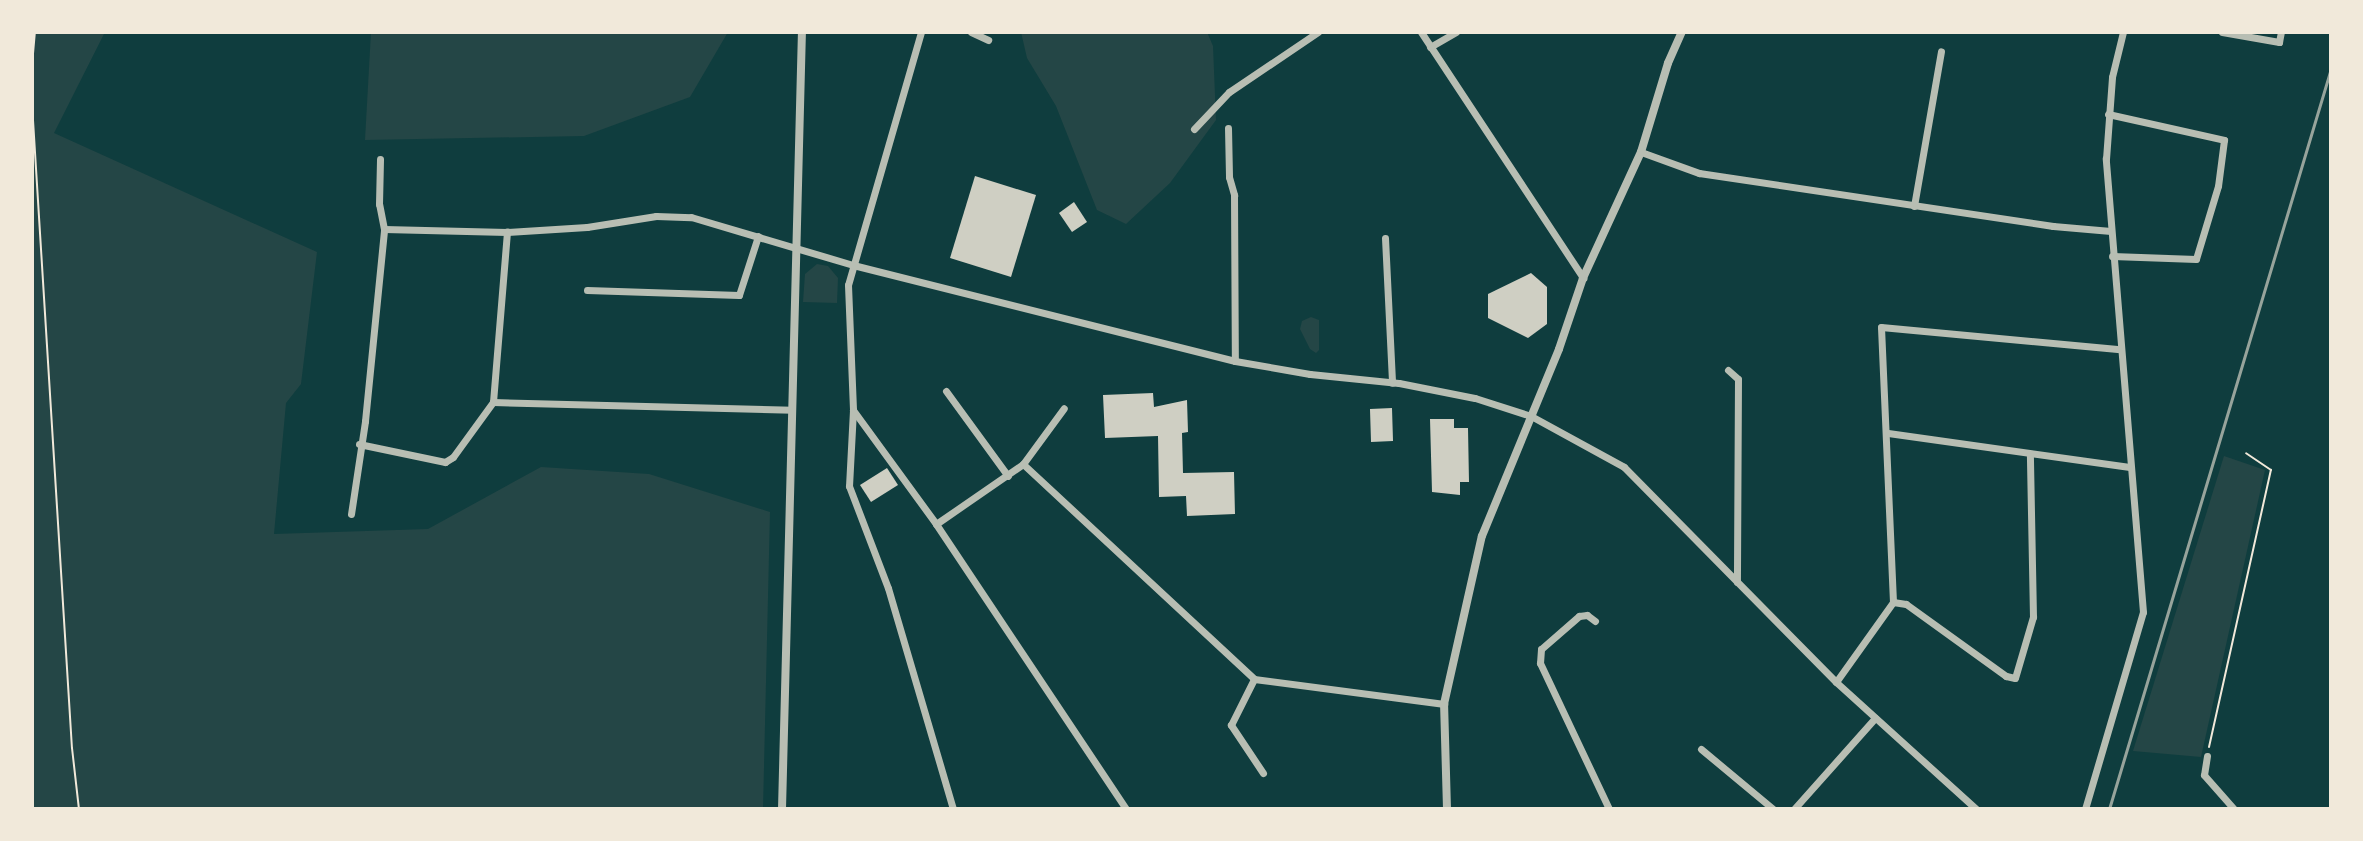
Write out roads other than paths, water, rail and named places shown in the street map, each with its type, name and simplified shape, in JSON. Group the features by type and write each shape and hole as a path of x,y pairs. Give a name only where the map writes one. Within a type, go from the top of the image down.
{"street":[{"path":"782,809 802,32"},
{"path":"921,32 853,265 848,293 853,410 849,486 888,588 953,809"},
{"path":"971,32 988,40"},
{"path":"1194,129 1229,92 1304,36 1318,32"},
{"path":"1421,32 1583,278"},
{"path":"1430,47 1456,32"},
{"path":"1447,809 1444,704 1482,536 1583,278 1641,152 1668,63 1682,32"},
{"path":"2085,809 2143,612 2106,159 2112,77 2123,32"},
{"path":"2222,32 2279,42 2281,32"},
{"path":"1914,206 1941,51"},
{"path":"2108,114 2224,140 2218,186 2196,259 2112,256"},
{"path":"1228,128 1229,177 1234,195 1235,361"},
{"path":"1641,152 1699,173 1914,206 2111,231"},
{"path":"351,514 359,444 365,421 384,229 379,204 380,159"},
{"path":"384,229 507,232 587,227 656,216 691,217 853,265 1235,361 1475,398 1531,416 1624,467 1836,682 1976,809"},
{"path":"359,444 445,462 453,457 493,402 507,232"},
{"path":"587,290 739,295 758,236"},
{"path":"1385,238 1392,383"},
{"path":"1836,682 1893,602 1881,327 2120,349"},
{"path":"1728,370 1738,379 1737,582"},
{"path":"946,391 1008,476"},
{"path":"493,402 792,410"},
{"path":"936,524 1023,464 1064,408"},
{"path":"853,410 936,524 1126,809"},
{"path":"1888,433 2130,467"},
{"path":"1893,602 1906,604 2006,676 2015,678 2033,617 2030,454"},
{"path":"1023,464 1254,679 1444,704"},
{"path":"1595,621 1587,615 1579,616 1541,649 1540,663 1609,809"},
{"path":"1254,679 1231,725 1263,773"},
{"path":"1794,809 1875,718"},
{"path":"1701,749 1773,809"},
{"path":"2207,756 2204,775 2234,809"}],"railway":[{"path":"2109,809 2331,68"}]}
